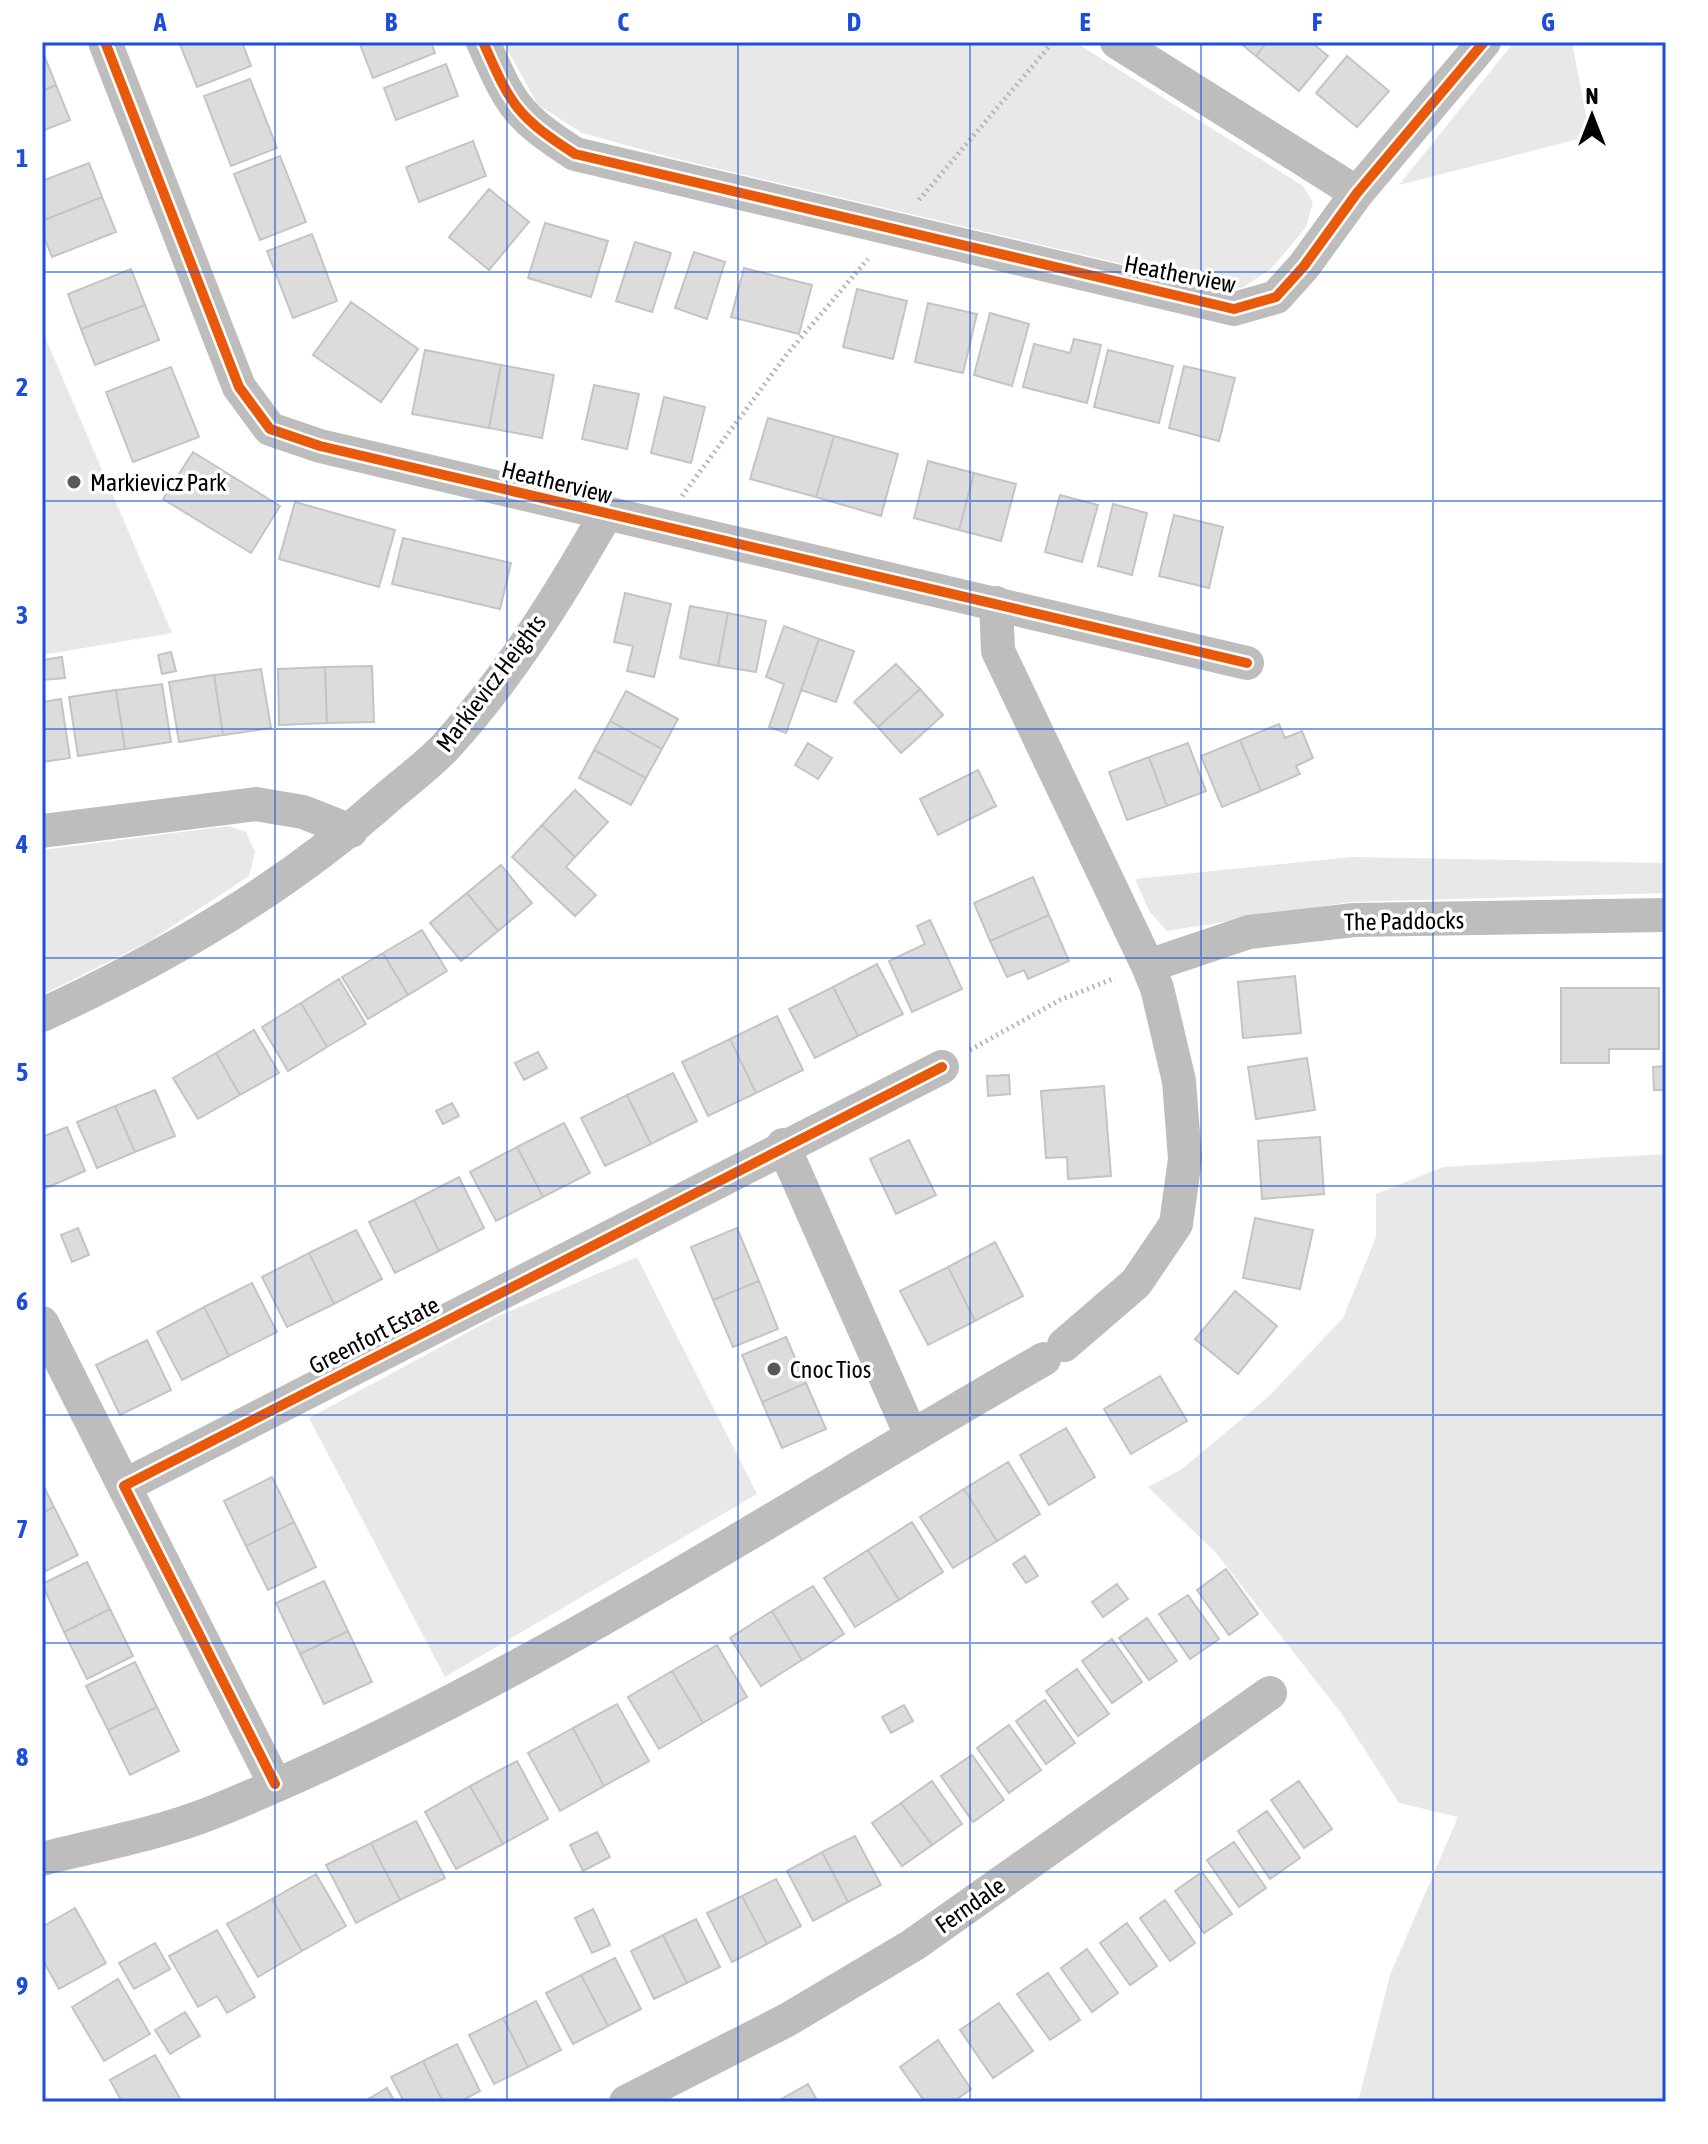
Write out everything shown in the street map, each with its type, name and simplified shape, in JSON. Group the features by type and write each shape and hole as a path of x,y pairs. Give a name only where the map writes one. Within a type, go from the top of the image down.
{"street":[{"name":"Heatherview","path":"105,42 239,387 270,429 320,446 1247,663"},
{"name":"Heatherview","path":"483,42 508,98 528,124 575,154 1234,309 1276,297 1304,266 1357,193 1484,42"},
{"path":"1117,42 1357,193"},
{"name":"Markievicz Heights","path":"42,1015 129,975 243,909 351,831 448,745 522,646 606,514"},
{"path":"42,1859 208,1814 371,1744 612,1614 1054,1352 1136,1283 1176,1224 1185,1159 1179,1081 1157,988 1148,966 998,651 996,603"},
{"path":"42,831 256,804 303,812 351,831"},
{"name":"The Paddocks","path":"1148,966 1249,932 1354,920 1666,915"},
{"name":"Greenfort Estate","path":"124,1486 783,1145 942,1067"},
{"path":"783,1145 911,1435"},
{"path":"42,1323 275,1784"},
{"name":"Ferndale","path":"646,2097 787,2020 913,1945 1270,1693"}],"path":[{"path":"671,530 682,496 778,365 1053,42"},
{"path":"942,1067 1060,1000 1148,966"}],"shaded area":[{"path":"503,42 1075,42 1303,186 1313,202 1306,227 1272,268 1242,288 1216,286 673,158 582,133 538,105"},
{"path":"1514,42 1572,42 1590,136 1399,185"},
{"name":"Markievicz Park","path":"42,330 172,633 42,655"},
{"path":"229,826 246,832 255,852 249,876 150,941 42,995 42,850"},
{"path":"1352,857 1666,863 1666,893 1349,902 1167,931 1149,911 1135,879"},
{"path":"1666,1154 1666,2102 1358,2102 1390,1975 1458,1817 1399,1803 1341,1713 1215,1552 1148,1487 1182,1469 1268,1397 1343,1318 1376,1237 1376,1194 1443,1167"},
{"path":"637,1257 757,1494 445,1677 309,1418 496,1317"}],"building":[{"path":"179,42 242,42 251,66 197,87"},
{"path":"359,42 431,42 435,53 373,78"},
{"path":"1239,42 1267,42 1256,56"},
{"path":"1267,42 1311,42 1328,56 1299,91 1256,56"},
{"path":"42,50 56,85 42,91"},
{"path":"1347,56 1389,91 1357,127 1316,93"},
{"path":"446,64 458,96 396,120 384,88"},
{"path":"250,79 277,148 231,166 204,96"},
{"path":"56,85 70,120 42,131 42,91"},
{"path":"473,141 486,176 419,202 406,167"},
{"path":"280,156 306,222 260,240 234,174"},
{"path":"89,163 102,197 42,221 42,181"},
{"path":"489,189 529,222 489,270 449,237"},
{"path":"102,197 116,232 52,257 42,232 42,221"},
{"path":"545,223 608,241 591,297 528,278"},
{"path":"312,234 337,301 293,318 267,251"},
{"path":"635,242 671,253 652,312 616,301"},
{"path":"694,252 725,262 707,319 675,308"},
{"path":"744,268 812,285 799,334 731,317"},
{"path":"131,269 145,305 81,329 68,294"},
{"path":"857,289 907,301 893,359 843,347"},
{"path":"351,302 418,349 381,402 313,355"},
{"path":"928,303 977,314 963,373 915,362"},
{"path":"145,305 159,340 95,365 81,329"},
{"path":"990,313 1029,324 1012,386 974,375"},
{"path":"1074,339 1101,345 1087,403 1023,387 1034,344 1070,353"},
{"path":"425,350 501,365 489,428 412,414"},
{"path":"1108,350 1173,366 1159,423 1094,407"},
{"path":"501,365 554,375 542,438 489,428"},
{"path":"1184,366 1235,378 1219,441 1169,428"},
{"path":"171,367 199,437 133,462 106,392"},
{"path":"594,385 639,394 627,449 582,439"},
{"path":"664,397 705,407 691,463 651,453"},
{"path":"768,418 834,436 816,497 750,479"},
{"path":"834,436 898,454 881,516 816,497"},
{"path":"193,452 280,506 251,553 163,499"},
{"path":"928,461 974,473 959,530 914,518"},
{"path":"974,473 1016,484 1001,541 959,530"},
{"path":"1060,495 1098,505 1082,562 1045,552"},
{"path":"295,502 395,530 379,587 279,559"},
{"path":"1113,504 1147,513 1132,575 1098,566"},
{"path":"1174,515 1223,527 1209,588 1159,576"},
{"path":"403,538 511,563 500,609 392,584"},
{"path":"625,593 671,604 654,677 627,671 633,646 614,642"},
{"path":"690,606 728,613 718,666 680,658"},
{"path":"728,613 766,621 756,672 718,666"},
{"path":"784,626 819,639 786,733 769,727 784,684 766,677"},
{"path":"819,639 854,651 836,702 801,690"},
{"path":"171,652 176,671 162,674 158,655"},
{"path":"62,657 65,678 43,680 42,660"},
{"path":"896,664 920,689 878,727 854,702"},
{"path":"372,666 374,722 327,723 325,667"},
{"path":"325,667 327,723 279,725 278,669"},
{"path":"261,669 271,728 223,735 214,675"},
{"path":"214,675 223,735 179,742 169,682"},
{"path":"162,684 171,742 125,749 116,690"},
{"path":"920,689 943,715 901,753 878,727"},
{"path":"116,690 125,749 78,756 69,697"},
{"path":"626,691 678,719 662,749 610,721"},
{"path":"61,699 70,758 42,762 42,702"},
{"path":"610,721 662,749 646,778 594,750"},
{"path":"1279,724 1285,738 1302,731 1313,758 1296,766 1300,774 1261,791 1240,740"},
{"path":"1240,740 1261,791 1222,807 1201,756"},
{"path":"808,743 832,758 818,779 795,765"},
{"path":"1188,743 1206,791 1167,806 1149,757"},
{"path":"594,750 646,778 631,805 579,778"},
{"path":"1149,757 1167,806 1127,820 1109,772"},
{"path":"978,770 996,806 938,835 920,799"},
{"path":"575,790 608,822 575,857 542,825"},
{"path":"542,825 575,857 566,867 596,895 575,916 512,857"},
{"path":"501,865 532,903 498,931 467,893"},
{"path":"1033,877 1049,915 990,941 974,903"},
{"path":"467,893 498,931 461,961 430,923"},
{"path":"1049,915 1069,961 1028,979 1024,970 1007,977 990,941"},
{"path":"930,920 962,989 912,1012 889,961 925,944 917,926"},
{"path":"422,930 447,971 408,995 383,953"},
{"path":"383,953 408,995 368,1019 342,977"},
{"path":"877,964 903,1014 858,1036 833,987"},
{"path":"1295,976 1301,1033 1243,1038 1238,982"},
{"path":"339,979 366,1024 327,1047 301,1003"},
{"path":"833,987 858,1036 815,1058 789,1009"},
{"path":"1561,988 1659,988 1659,1049 1609,1049 1609,1063 1561,1063"},
{"path":"301,1003 327,1047 288,1071 262,1027"},
{"path":"777,1016 803,1070 756,1093 730,1039"},
{"path":"254,1030 279,1073 240,1095 216,1053"},
{"path":"730,1039 756,1093 708,1116 682,1062"},
{"path":"538,1052 547,1068 524,1080 515,1063"},
{"path":"216,1053 240,1095 198,1119 173,1078"},
{"path":"1307,1058 1315,1110 1256,1119 1248,1067"},
{"path":"1666,1066 1666,1090 1654,1090 1653,1067"},
{"path":"673,1073 697,1121 651,1144 627,1095"},
{"path":"1009,1075 1010,1094 988,1096 987,1076"},
{"path":"1104,1086 1111,1176 1068,1179 1067,1157 1046,1158 1041,1091"},
{"path":"155,1090 175,1136 135,1152 115,1106"},
{"path":"627,1095 651,1144 605,1166 581,1118"},
{"path":"452,1103 459,1116 443,1124 436,1111"},
{"path":"115,1106 135,1152 97,1168 77,1122"},
{"path":"564,1123 590,1173 543,1197 517,1147"},
{"path":"67,1127 85,1171 44,1189 42,1137"},
{"path":"1320,1137 1324,1194 1262,1199 1258,1141"},
{"path":"909,1140 936,1195 896,1214 870,1159"},
{"path":"517,1147 543,1197 496,1221 470,1172"},
{"path":"459,1177 484,1228 439,1251 414,1200"},
{"path":"414,1200 439,1251 395,1273 369,1222"},
{"path":"1255,1218 1313,1230 1300,1289 1243,1278"},
{"path":"78,1228 89,1255 72,1262 61,1235"},
{"path":"737,1228 759,1281 713,1300 691,1247"},
{"path":"356,1230 382,1279 334,1304 309,1253"},
{"path":"995,1242 1023,1296 975,1321 948,1267"},
{"path":"309,1253 334,1304 287,1327 262,1277"},
{"path":"948,1267 975,1321 928,1345 900,1291"},
{"path":"759,1281 778,1329 733,1347 713,1300"},
{"path":"252,1283 277,1332 229,1356 204,1307"},
{"path":"1235,1291 1277,1326 1238,1374 1195,1339"},
{"path":"204,1307 229,1356 182,1380 157,1332"},
{"name":"Cnoc Tios","path":"786,1337 806,1383 762,1402 742,1355"},
{"path":"147,1340 171,1390 120,1415 96,1365"},
{"path":"1160,1376 1187,1421 1131,1454 1104,1409"},
{"path":"806,1383 826,1429 782,1448 762,1402"},
{"path":"1066,1428 1095,1477 1049,1505 1020,1455"},
{"path":"1008,1462 1040,1514 997,1541 964,1489"},
{"path":"272,1477 294,1522 246,1546 224,1501"},
{"path":"42,1483 54,1507 42,1513"},
{"path":"964,1489 997,1541 953,1568 920,1517"},
{"path":"54,1507 78,1555 42,1573 42,1513"},
{"path":"294,1522 316,1567 268,1590 246,1546"},
{"path":"912,1522 943,1572 899,1600 868,1550"},
{"path":"868,1550 899,1600 855,1627 824,1578"},
{"path":"1025,1556 1038,1576 1026,1583 1013,1564"},
{"path":"87,1562 110,1609 64,1632 42,1584"},
{"path":"1226,1569 1258,1614 1229,1635 1197,1590"},
{"path":"324,1581 348,1631 300,1654 276,1603"},
{"path":"1117,1584 1128,1599 1103,1617 1092,1602"},
{"path":"813,1586 844,1634 802,1660 772,1611"},
{"path":"1188,1595 1219,1639 1190,1659 1159,1614"},
{"path":"110,1609 133,1656 87,1679 64,1632"},
{"path":"772,1611 802,1660 761,1686 730,1638"},
{"path":"1147,1618 1177,1661 1149,1680 1119,1638"},
{"path":"348,1631 372,1682 324,1704 300,1654"},
{"path":"1112,1639 1142,1682 1112,1703 1082,1661"},
{"path":"717,1645 747,1697 703,1723 672,1671"},
{"path":"135,1662 157,1707 108,1730 86,1686"},
{"path":"1077,1669 1109,1714 1078,1736 1046,1691"},
{"path":"672,1671 703,1723 659,1749 628,1697"},
{"path":"1045,1700 1075,1743 1046,1764 1016,1721"},
{"path":"617,1704 649,1761 604,1786 573,1728"},
{"path":"904,1705 913,1721 891,1733 882,1717"},
{"path":"157,1707 179,1751 130,1775 108,1730"},
{"path":"1009,1725 1041,1770 1009,1793 977,1748"},
{"path":"573,1728 604,1786 560,1811 528,1753"},
{"path":"972,1755 1004,1800 973,1822 941,1776"},
{"path":"517,1761 548,1819 503,1844 470,1786"},
{"path":"932,1781 962,1824 932,1845 901,1803"},
{"path":"1299,1781 1332,1829 1304,1848 1271,1800"},
{"path":"470,1786 503,1844 456,1869 425,1812"},
{"path":"901,1803 932,1845 902,1866 872,1823"},
{"path":"1267,1811 1300,1858 1270,1879 1238,1831"},
{"path":"416,1821 445,1878 400,1900 371,1843"},
{"path":"597,1832 610,1857 583,1871 570,1845"},
{"path":"855,1836 881,1885 848,1902 822,1852"},
{"path":"1234,1842 1266,1888 1239,1907 1207,1860"},
{"path":"371,1843 400,1900 356,1923 326,1865"},
{"path":"822,1852 848,1902 813,1921 787,1871"},
{"path":"1202,1872 1232,1914 1204,1933 1175,1891"},
{"path":"316,1874 346,1926 302,1951 272,1899"},
{"path":"776,1879 801,1926 767,1944 742,1896"},
{"path":"742,1896 767,1944 732,1962 707,1913"},
{"path":"272,1899 302,1951 258,1977 227,1924"},
{"path":"1165,1900 1195,1943 1170,1961 1140,1918"},
{"path":"75,1908 106,1963 59,1989 42,1959 42,1927"},
{"path":"593,1909 610,1945 592,1953 575,1918"},
{"path":"696,1919 720,1967 687,1983 663,1935"},
{"path":"1127,1923 1157,1966 1130,1985 1100,1943"},
{"path":"217,1930 255,1997 227,2013 217,1996 198,2007 169,1956"},
{"path":"663,1935 687,1983 654,1999 631,1951"},
{"path":"155,1943 170,1969 134,1989 119,1963"},
{"path":"1087,1949 1118,1993 1092,2012 1061,1968"},
{"path":"615,1958 641,2009 608,2026 581,1975"},
{"path":"1048,1973 1080,2020 1050,2040 1017,1994"},
{"path":"581,1975 608,2026 573,2044 546,1993"},
{"path":"118,1979 150,2034 104,2061 72,2007"},
{"path":"536,2001 561,2050 528,2067 503,2018"},
{"path":"999,2003 1033,2051 993,2078 960,2030"},
{"path":"185,2012 200,2036 170,2054 155,2030"},
{"path":"503,2018 528,2067 494,2084 469,2035"},
{"path":"938,2040 971,2089 953,2102 925,2102 900,2067"},
{"path":"457,2044 480,2091 459,2102 443,2102 423,2061"},
{"path":"155,2055 182,2102 122,2102 110,2080"},
{"path":"423,2061 443,2102 404,2102 391,2077"},
{"path":"808,2084 818,2102 776,2102"},
{"path":"387,2088 395,2102 365,2102 365,2101"}],"cycle path":[{"path":"105,42 239,387 270,429 320,446 1247,663"},
{"path":"483,42 517,107 540,129 575,154 1234,309 1276,297 1304,266 1357,193 1484,42"},
{"path":"275,1784 124,1486 942,1067"}],"place":[{"name":"Markievicz Park","path":"74,482"},
{"name":"Cnoc Tios","path":"774,1369"}]}
